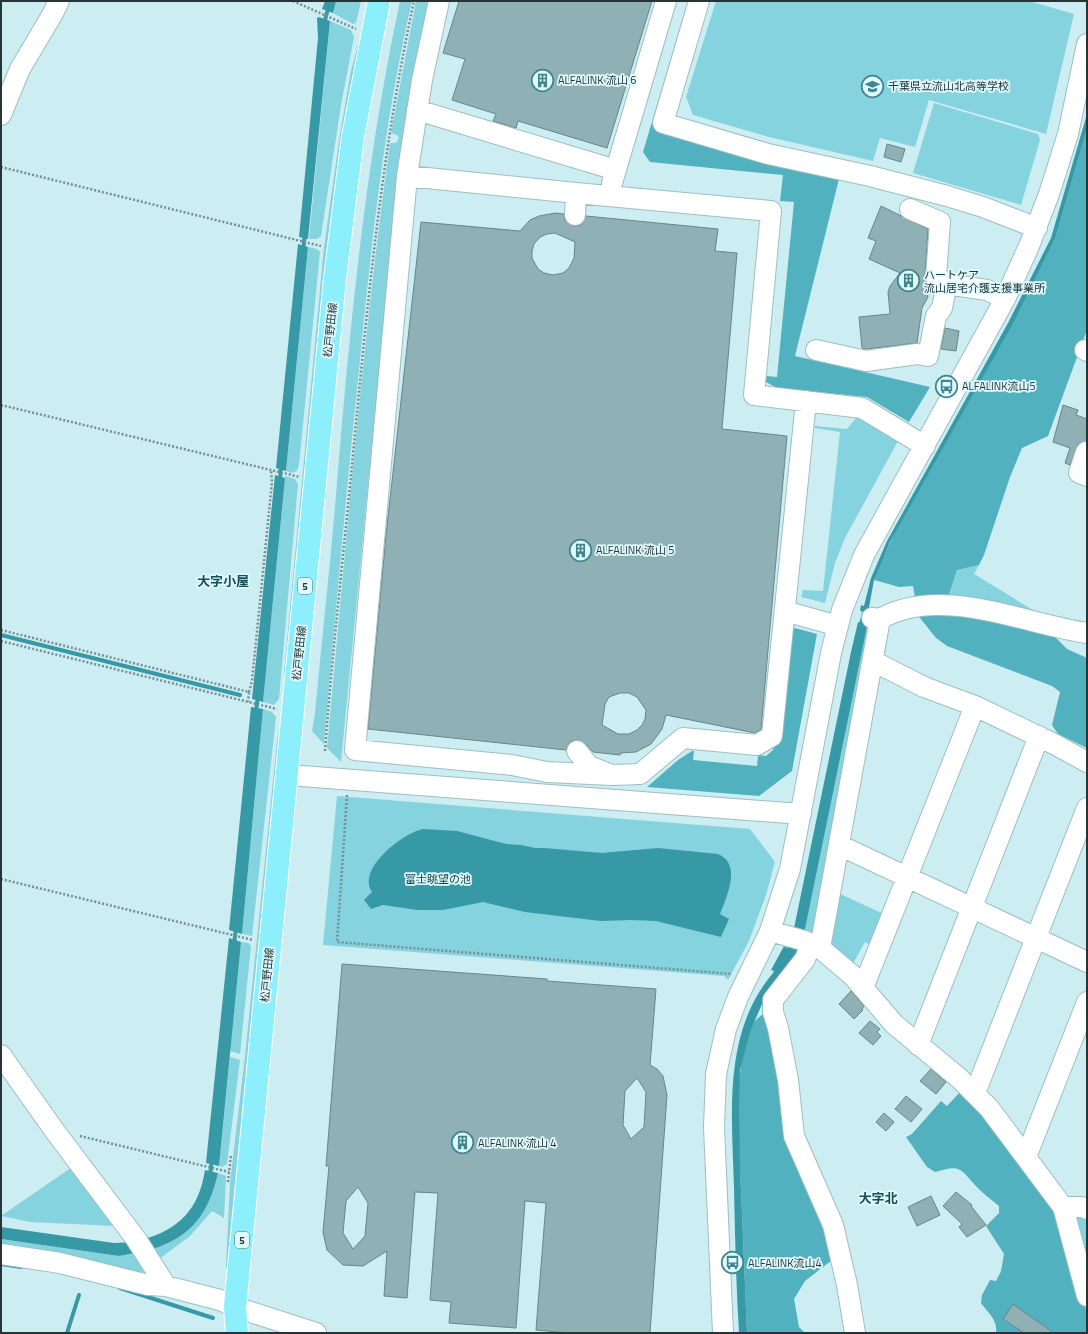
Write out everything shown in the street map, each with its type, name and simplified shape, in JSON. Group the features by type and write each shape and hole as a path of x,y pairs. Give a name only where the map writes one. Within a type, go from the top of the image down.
{"main road":[{"name":"松戸野田線","path":"237,1333 235,1307 288,775 335,278 353,136 379,1"},
{"name":"松戸野田線","path":"227,1333 228,1325 235,1307"}],"street":[{"path":"1,115 20,69 52,16 59,1"},
{"path":"439,1 422,80 407,176 356,750 512,765 547,772 612,775 640,774 683,738 757,745 772,736 806,401"},
{"path":"608,196 666,1"},
{"path":"699,1 663,123 768,154 870,176 947,196 983,207 1037,228"},
{"path":"723,1333 714,1127 714,1088 726,1029 738,997 770,931 790,869 831,653 838,626 850,589 864,555 1005,299 1037,228 1068,134 1087,44"},
{"path":"417,110 616,170"},
{"path":"407,176 771,211 754,395 862,408 924,446"},
{"path":"575,215 576,193"},
{"path":"910,209 940,222 936,277 946,284 987,290 1005,299"},
{"path":"816,350 866,361 917,354 928,356 936,316 942,308 946,284"},
{"path":"1086,452 1079,473 1087,476"},
{"path":"855,1333 847,1285 833,1225 794,1136 787,1074 778,1028 773,1012 773,1000 804,959 806,943 838,845 873,661 876,619 915,607 948,606 974,608 1087,633"},
{"path":"785,611 838,626"},
{"path":"873,661 924,687 975,706 1039,736 1087,762"},
{"path":"863,988 975,706"},
{"path":"918,1045 1039,736"},
{"path":"577,751 589,766 612,775"},
{"path":"288,775 801,814"},
{"path":"975,1093 1087,808"},
{"path":"838,845 908,876 1087,962"},
{"path":"770,931 806,943 853,976 894,1024 975,1093 1026,1157 1080,1205 1087,1292"},
{"path":"1026,1157 1087,1002"},
{"path":"1,1055 54,1130 141,1246 166,1286"},
{"path":"1,1254 60,1262 148,1285 166,1286 220,1300 235,1307 316,1333"}],"path":[{"path":"293,1 314,11 332,17 358,30 372,33"},
{"path":"325,751 363,352 377,222 393,109 414,1"},
{"path":"1,167 321,246"},
{"path":"1,405 300,477"},
{"path":"248,702 252,682 272,471"},
{"path":"1,630 249,692"},
{"path":"1,641 264,706"},
{"path":"347,794 337,942 735,974"},
{"path":"1,879 254,940"},
{"path":"54,1130 229,1172"}],"green space":[{"path":"336,1 361,1 356,23 353,24 333,13"},
{"path":"400,1 412,1 402,47 386,138 374,231 336,603 324,744 312,731 315,713 354,302 378,121"},
{"path":"416,1 430,1 397,189 341,762 327,748 355,445 371,294 390,143 396,143 399,138 397,135 391,133"},
{"name":"千葉県立流山北高等学校","path":"716,1 1029,1 1074,14 1046,134 929,100 915,147 880,138 873,161 769,137 693,115 686,97"},
{"path":"330,21 351,30 354,37 341,105 321,236 317,239 309,239"},
{"path":"360,40 283,702 284,672 324,247 340,134 351,71"},
{"path":"934,103 1038,134 1040,140 1021,205 913,173"},
{"path":"308,247 317,249 320,252 299,465 297,471 292,473 286,471"},
{"path":"857,417 898,441 845,538 835,563 825,603 801,597 803,590 823,591 840,432 815,428 815,426 847,429"},
{"path":"285,476 295,479 298,484 279,699 274,705 263,702"},
{"path":"979,565 974,574 1051,621 947,601 957,570"},
{"path":"867,622 871,622 816,933 804,934"},
{"path":"263,709 272,712 276,717 252,936 242,934"},
{"path":"281,718 283,719 227,1271 226,1265 230,1183 245,1056 277,741"},
{"name":"富士眺望の池","path":"337,796 750,829 775,862 766,895 749,941 728,980 724,976 323,945"},
{"path":"836,892 888,916 875,948 865,942 851,967 829,947"},
{"path":"241,942 248,943 251,946 240,1054 230,1051"},
{"path":"230,1057 240,1060 227,1164 222,1167 219,1166"},
{"path":"75,1165 115,1226 30,1222 1,1216"},
{"path":"218,1173 226,1176 224,1218 212,1211 190,1236 155,1262 153,1249 167,1244 179,1237 189,1230 197,1221 210,1200"},
{"path":"1079,1212 1087,1215 1087,1272 1071,1218"},
{"path":"1,1239 119,1256 141,1252 149,1268 138,1275 1,1252"}],"shaded area":[{"path":"325,1 336,1 333,13 322,9"},
{"path":"688,1 692,1 654,126 840,175 795,356 930,387 909,422 867,397 777,388 766,382 766,376 777,377 794,202 780,201 783,175 650,162 643,152"},
{"path":"319,17 330,21 308,239 299,237 318,38 317,18"},
{"path":"1087,114 1087,129 1055,239 1012,325 890,542 874,580 868,613 860,611 861,605 864,606 871,578 887,541 1008,323 1051,238"},
{"path":"1087,129 1087,330 1048,436 1022,448 1010,477 984,555 979,565 957,570 947,601 916,603 913,586 899,587 874,580 876,572 903,516 1020,308 1055,239"},
{"path":"298,244 308,247 286,471 276,468"},
{"path":"275,475 285,478 263,702 252,699"},
{"path":"955,611 1044,626 1067,649 1087,658 1087,748 1058,734 1052,725 1060,692 1052,686 947,646 936,638 916,613"},
{"path":"858,622 867,624 865,636 804,934 793,933 851,652"},
{"path":"795,628 817,634 792,771 759,796 647,787 678,760 692,751 694,751 693,760 757,766 758,755 766,756 773,750 779,721 790,631"},
{"path":"251,707 263,709 242,934 229,930"},
{"path":"423,829 457,831 506,844 535,848 602,853 658,848 718,854 725,859 729,865 731,873 729,890 720,914 729,919 721,937 656,921 601,921 525,912 483,902 443,910 417,910 383,905 371,909 364,900 372,892 369,883 370,873 376,863 384,853 404,837"},
{"path":"229,938 241,942 219,1166 206,1163"},
{"path":"789,944 804,947 797,960 762,1004 750,1032 740,1070 740,1167 747,1333 739,1333 732,1132 734,1075 738,1048 745,1022 757,996 773,973 774,971 771,970 784,946 787,948"},
{"path":"768,1010 836,1257 805,1281 794,1299 799,1327 805,1333 747,1333 738,1127 739,1083 746,1042 753,1024"},
{"path":"962,1090 1052,1201 1087,1313 1087,1333 996,1333 994,1320 981,1303 982,1295 990,1280 996,1281 1001,1271 1004,1254 986,1226 999,1213 999,1206 981,1191 962,1171 954,1168 935,1172 927,1167 906,1137 912,1134 941,1101 947,1106"},
{"path":"205,1170 218,1173 210,1200 197,1221 189,1230 167,1244 153,1249 141,1240 166,1230 185,1216 198,1196"},
{"path":"1,1227 114,1243 134,1242 141,1252 119,1256 1,1239"}],"building":[{"name":"ALFALINK 流山 6","path":"459,1 652,1 607,148 518,121 516,128 493,121 496,114 452,100 465,59 443,53"},
{"path":"887,144 905,149 901,162 884,157"},
{"name":"ハートケア 流山居宅介護支援事業所","path":"881,206 928,229 925,276 928,297 922,308 917,343 866,349 862,348 859,317 890,314 888,292 890,286 900,273 869,259 876,241 868,238"},
{"name":"ALFALINK 流山 5","path":"555,213 564,214 565,221 574,226 581,225 586,216 718,229 715,251 737,253 722,429 787,436 761,729 755,733 666,715 662,729 651,744 636,752 621,753 620,755 593,752 586,744 576,740 570,742 566,750 368,729 386,535 421,222 520,231 530,220 539,216","holes":["555,233 575,242 574,258 569,268 563,273 553,275 544,273 538,269 532,258 532,251 534,244 540,237","620,693 629,693 637,697 646,710 645,719 642,725 637,730 629,734 618,734 602,725 605,704 609,697"]},
{"path":"945,328 959,331 956,351 941,349"},
{"path":"1063,405 1078,410 1076,415 1087,419 1087,441 1078,444 1070,465 1065,463 1070,448 1053,442"},
{"name":"ALFALINK 流山 4","path":"342,964 547,979 547,981 656,989 650,1065 657,1069 663,1076 667,1095 650,1333 569,1333 536,1330 546,1203 525,1201 516,1328 449,1323 451,1302 430,1300 438,1193 415,1192 407,1298 384,1296 387,1251 363,1266 343,1265 327,1250 323,1232 329,1166 326,1166","holes":["637,1078 646,1092 644,1127 631,1139 623,1125 625,1091","358,1187 368,1203 365,1236 353,1249 343,1233 346,1201"]},
{"path":"851,991 864,1006 862,1009 863,1010 854,1019 839,1004"},
{"path":"870,1021 880,1029 877,1032 881,1036 873,1045 859,1033"},
{"path":"931,1069 946,1082 936,1094 920,1081"},
{"path":"906,1096 922,1109 911,1122 895,1109"},
{"path":"884,1113 894,1122 886,1131 876,1122"},
{"path":"956,1192 972,1205 971,1206 986,1225 967,1237 959,1227 962,1224 943,1206"},
{"path":"931,1196 940,1215 917,1226 908,1207"},
{"path":"1013,1304 1054,1333 1024,1333 1003,1319"}],"waterway":[{"path":"324,24 330,1"},
{"path":"303,251 305,234"},
{"path":"280,482 281,465"},
{"path":"860,628 864,613"},
{"path":"1,635 240,695"},
{"path":"256,712 258,695"},
{"path":"234,945 236,928"},
{"path":"210,1176 212,1159"},
{"path":"1,1264 21,1267"},
{"path":"120,1288 213,1318"},
{"path":"67,1333 79,1295"}],"place":[{"name":"ALFALINK 流山 6","path":"543,80"},
{"name":"千葉県立流山北高等学校","path":"872,86"},
{"name":"ハートケア 流山居宅介護支援事業所","path":"908,281"},
{"name":"ALFALINK流山5","path":"947,386"},
{"name":"ALFALINK 流山 5","path":"581,550"},
{"name":"ALFALINK 流山 4","path":"463,1143"},
{"name":"ALFALINK流山4","path":"733,1263"}],"district":[{"name":"大字小屋","path":"223,581"},
{"name":"大字北","path":"878,1198"}]}
